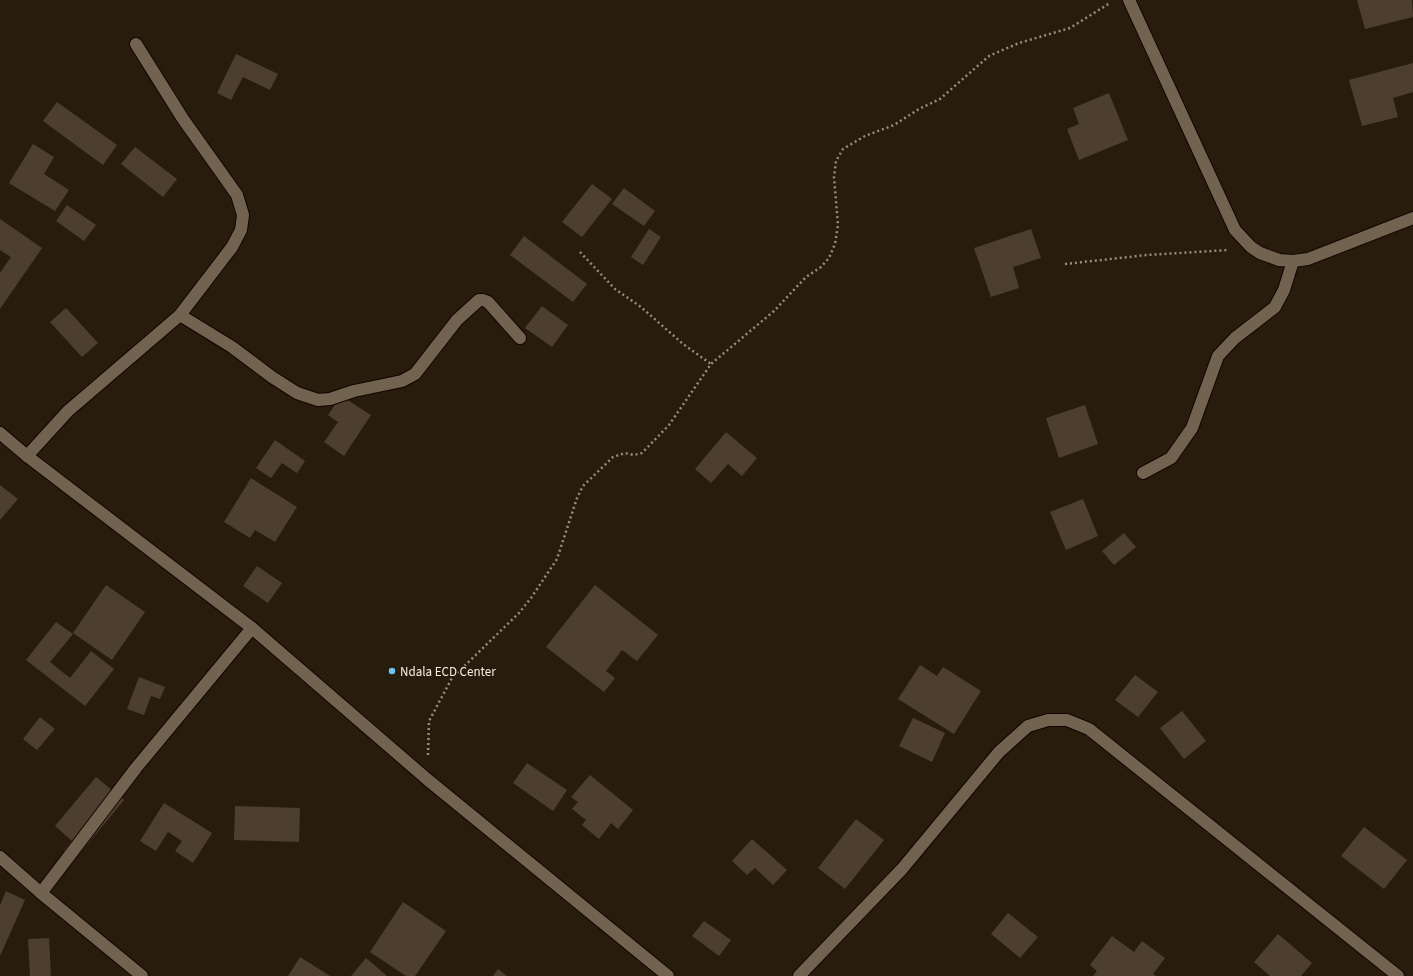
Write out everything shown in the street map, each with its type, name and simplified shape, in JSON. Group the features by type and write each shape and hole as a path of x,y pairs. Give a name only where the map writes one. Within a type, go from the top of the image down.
{"street":[{"path":"1129,0 1234,230 1250,247 1280,260 1293,261 1308,259 1413,218"},
{"path":"27,456 68,411 180,315 237,240 243,224 242,209 233,189 183,119 136,44"},
{"path":"1143,474 1172,458 1192,428 1218,356 1235,338 1275,307 1284,290 1293,261"},
{"path":"180,315 232,347 285,386 306,397 318,400 330,400 354,391 402,381 415,374 457,320 479,300 488,302 520,338"},
{"path":"0,433 27,456 252,628 428,780 668,976"},
{"path":"41,893 136,768 252,628"},
{"path":"799,976 902,870 999,752 1028,726 1048,720 1067,720 1088,729 1398,976"},
{"path":"0,856 41,893 142,976"}],"path":[{"path":"428,780 429,721 452,678 519,613 557,559 577,498 583,486 613,457 625,453 634,455 642,453 669,425 710,364 774,311 806,276 821,268 829,258 837,235 838,225 834,177 836,161 843,149 865,136 894,125 919,109 940,99 989,56 1033,39 1070,28 1116,0"},
{"path":"1065,264 1250,247"},
{"path":"580,252 615,289 641,307 683,344 710,364"}],"building":[{"path":"1357,0 1412,0 1413,17 1365,29"},
{"path":"236,54 278,74 270,90 243,77 231,100 217,93"},
{"path":"1413,63 1413,92 1393,98 1398,117 1362,126 1349,80"},
{"path":"1109,93 1128,140 1079,160 1067,129 1079,124 1073,108"},
{"path":"57,102 117,145 103,165 43,121"},
{"path":"33,144 54,157 44,174 69,190 55,211 9,183"},
{"path":"135,147 177,179 163,197 121,164"},
{"path":"592,184 612,199 582,237 562,222"},
{"path":"624,188 655,211 644,226 612,204"},
{"path":"67,205 96,225 84,241 56,221"},
{"path":"0,219 42,248 0,309 0,273 11,257 0,250"},
{"path":"649,229 661,237 643,265 631,257"},
{"path":"1031,229 1041,258 1013,267 1019,288 991,297 974,248"},
{"path":"524,236 587,284 573,302 510,255"},
{"path":"542,306 568,325 552,347 525,328"},
{"path":"66,308 98,343 82,357 50,322"},
{"path":"341,396 371,415 344,456 324,442 338,422 328,415"},
{"path":"1085,405 1098,444 1059,458 1046,418"},
{"path":"726,432 757,458 742,476 728,464 711,483 695,469"},
{"path":"275,440 305,461 297,473 282,463 271,478 256,468"},
{"path":"251,478 297,507 275,542 255,530 250,538 224,522"},
{"path":"0,485 18,499 0,520"},
{"path":"1083,499 1098,536 1066,550 1050,512"},
{"path":"1124,533 1136,547 1114,565 1102,551"},
{"path":"257,566 282,583 268,603 243,586"},
{"path":"106,585 145,612 112,660 73,633"},
{"path":"595,585 658,635 637,661 622,650 606,671 615,678 604,692 546,647"},
{"path":"56,622 73,634 50,662 70,678 91,651 114,669 85,706 26,660"},
{"path":"920,665 937,676 943,667 981,691 954,734 898,699"},
{"path":"1135,675 1158,692 1138,717 1115,700"},
{"path":"139,677 165,687 160,699 151,696 144,715 127,709"},
{"path":"1182,711 1206,741 1184,759 1160,728"},
{"path":"40,717 55,729 37,750 23,739"},
{"path":"913,718 945,733 932,762 899,746"},
{"path":"527,763 567,790 553,811 513,783"},
{"path":"590,775 633,810 618,829 611,823 599,839 582,825 586,820 572,809 578,802 571,797"},
{"path":"96,777 124,800 75,859 64,850 72,841 55,826"},
{"path":"164,803 212,833 193,863 175,851 182,841 168,832 156,851 140,841"},
{"path":"235,806 300,808 299,842 234,840"},
{"path":"856,819 884,840 845,889 818,868"},
{"path":"1364,827 1407,860 1384,889 1341,856"},
{"path":"752,839 787,870 773,885 755,868 747,875 732,861"},
{"path":"6,891 25,900 0,956 0,905"},
{"path":"403,902 446,931 415,976 406,976 370,952"},
{"path":"1008,913 1038,937 1020,958 991,934"},
{"path":"704,921 731,940 719,956 692,936"},
{"path":"1278,934 1312,963 1301,976 1270,976 1254,962"},
{"path":"1112,936 1134,952 1142,941 1165,958 1153,974 1156,976 1093,976 1097,971 1090,965"},
{"path":"49,938 51,976 30,976 28,939"},
{"path":"300,957 330,976 288,976"},
{"path":"366,958 387,976 351,976"},
{"path":"498,969 507,976 493,976"}],"place":[{"name":"Ndala ECD Center","path":"392,671"}]}
